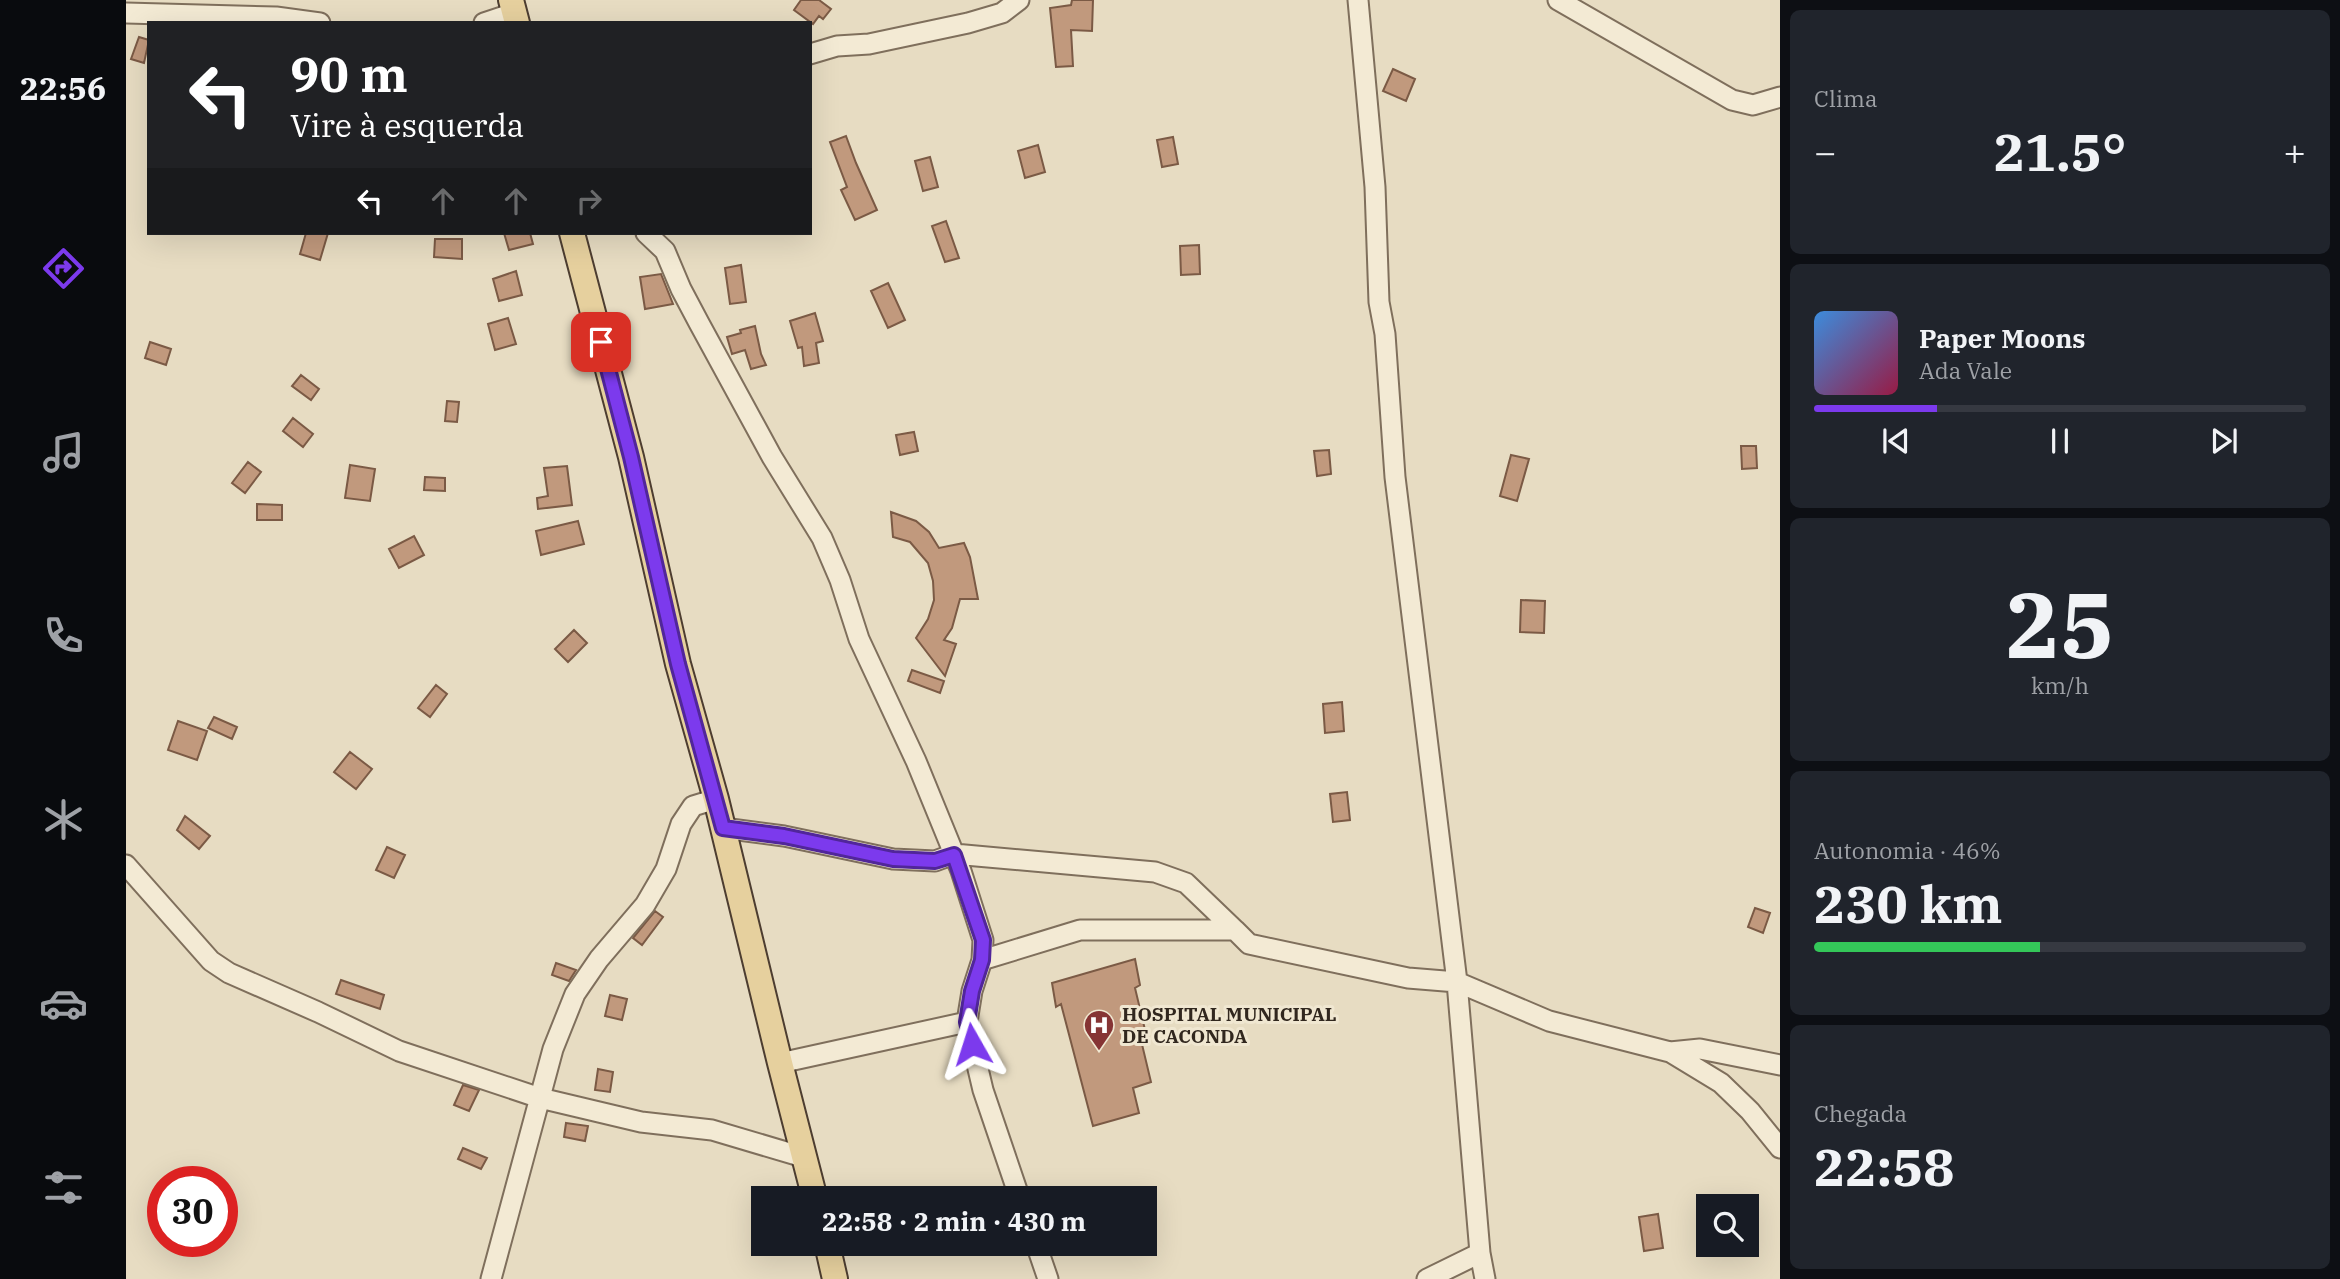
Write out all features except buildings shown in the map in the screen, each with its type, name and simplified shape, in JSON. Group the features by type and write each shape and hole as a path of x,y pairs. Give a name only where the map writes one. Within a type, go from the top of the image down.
{"main road":[{"path":"573,235 631,457 678,664 716,799 811,1186"},
{"path":"830,1256 835,1279"}],"street":[{"path":"812,53 837,46 869,44 968,23 1002,13 1019,0"},
{"path":"1357,0 1375,187 1379,302 1385,334 1395,477 1457,982 1480,1253 1485,1279"},
{"path":"1558,0 1732,100 1753,105 1780,97"},
{"path":"489,21 514,12"},
{"path":"126,13 276,17 305,21"},
{"path":"648,235 666,251 681,289 772,457 822,538 840,580 859,639 916,761 954,855 983,940 982,960 972,991 967,1022 983,1090 1016,1186"},
{"path":"491,1279 553,1049 575,994 599,959 645,905 666,869 681,824 693,806 716,799"},
{"path":"723,828 784,836 905,860 935,861 954,855 1163,874 1186,883 1249,944 1408,978 1457,982 1549,1021 1670,1052 1721,1083 1750,1111 1780,1148"},
{"path":"126,866 211,961 229,974 318,1012 398,1051 540,1098 641,1122 712,1130 803,1157"},
{"path":"982,960 1080,930 1235,930"},
{"path":"780,1063 967,1022"},
{"path":"1670,1052 1700,1049 1780,1065"},
{"path":"1427,1279 1480,1253"},
{"path":"1040,1256 1048,1279"}],"place":[{"name":"HOSPITAL MUNICIPAL DE CACONDA","path":"1099,1052"}],"route":[{"path":"601,342 631,457 660,593 723,828 784,836 893,859 935,861 954,855 983,940 982,960 972,991 967,1022 972,1044"}]}
